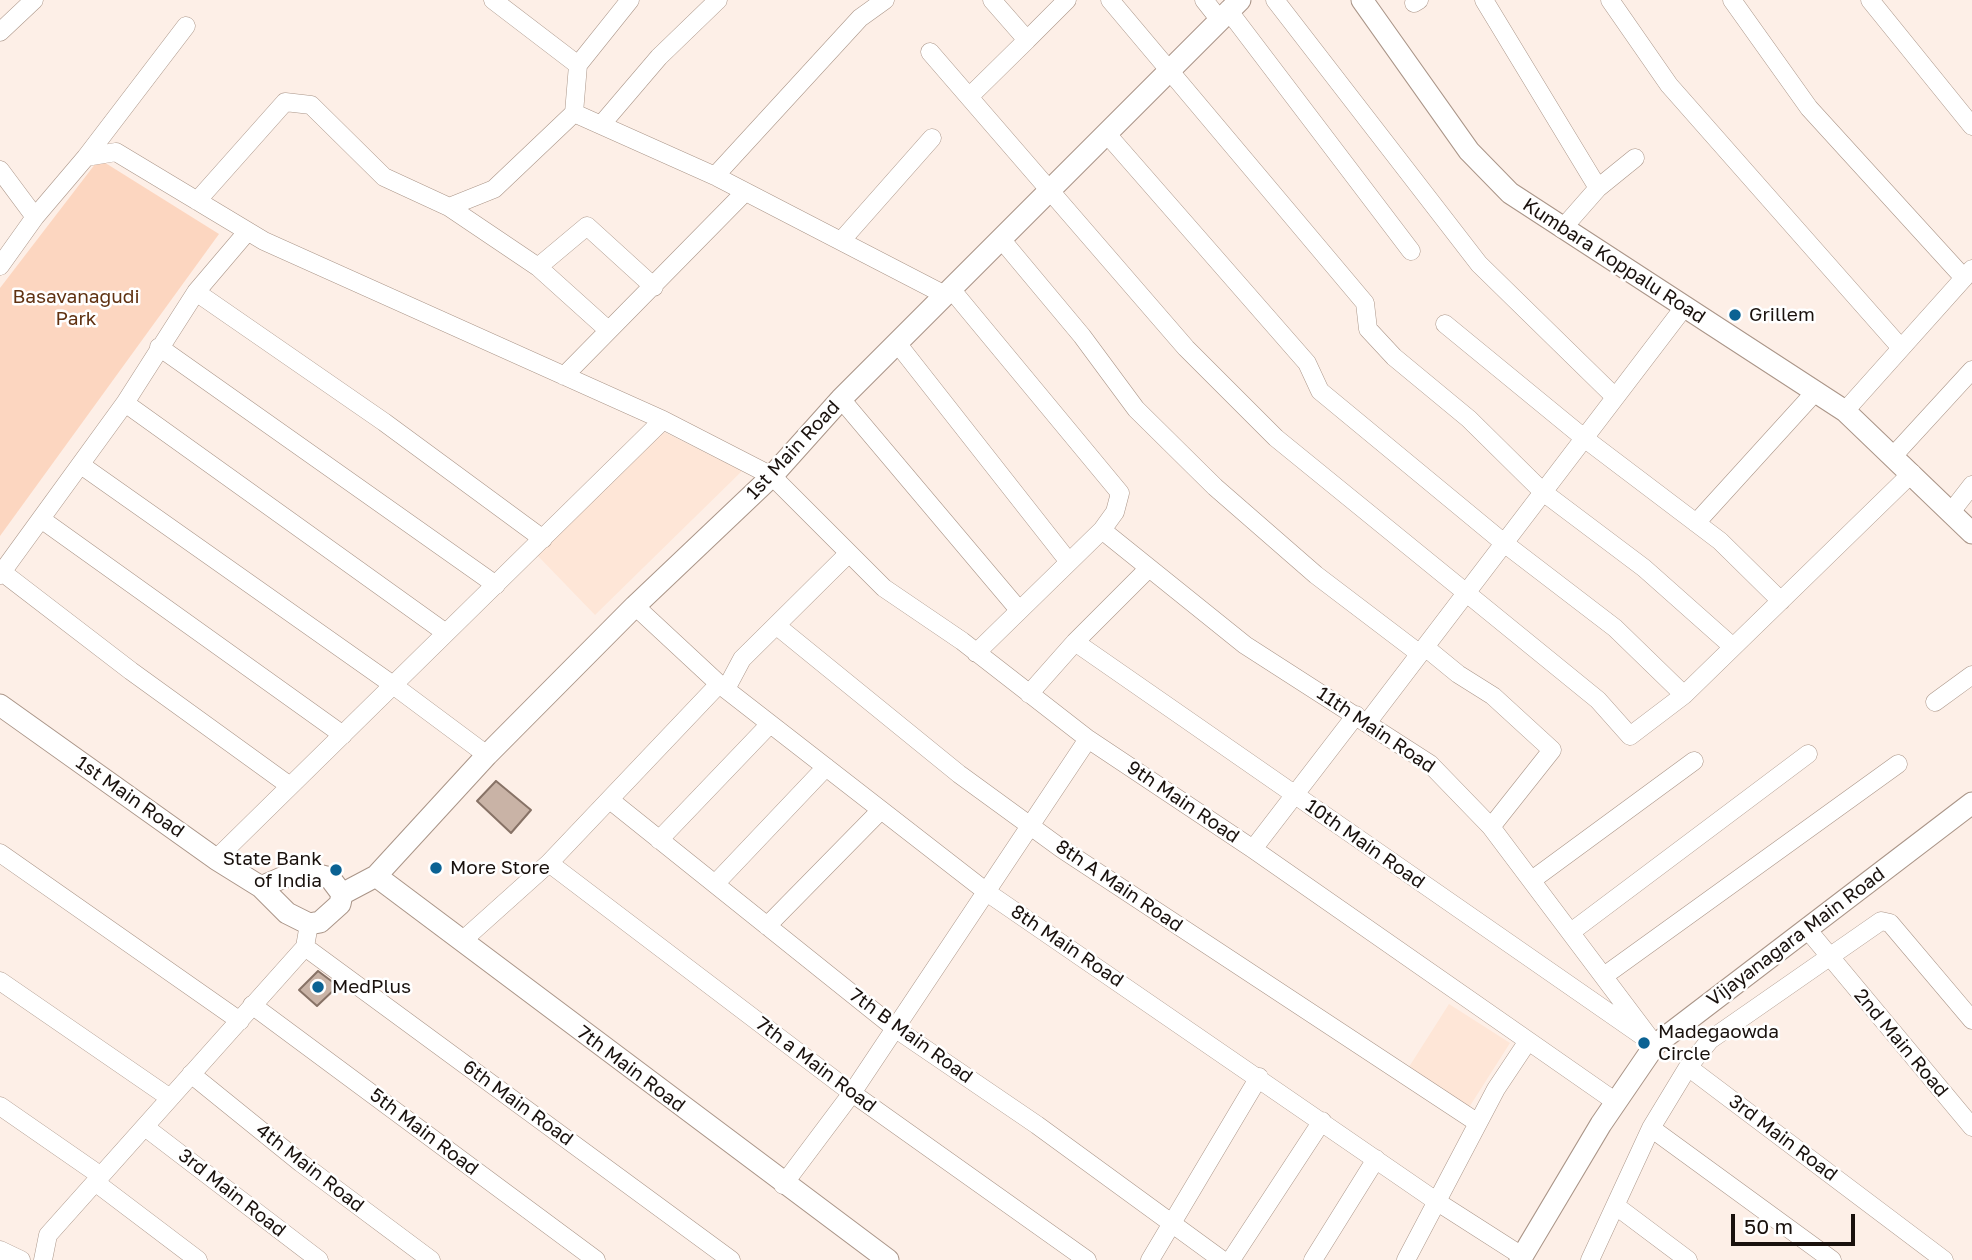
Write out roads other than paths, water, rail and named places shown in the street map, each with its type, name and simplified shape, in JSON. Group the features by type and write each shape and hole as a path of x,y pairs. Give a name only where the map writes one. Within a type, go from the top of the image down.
{"street":[{"path":"0,32 34,0"},
{"path":"493,0 578,65"},
{"path":"449,207 494,189 574,113 578,65 630,0"},
{"path":"601,125 659,57 718,0"},
{"path":"715,176 860,18 885,0"},
{"path":"992,0 1027,40"},
{"path":"969,97 1067,0"},
{"path":"1110,0 1365,303 1368,329 1394,357 1469,419 1543,492 1644,568 1734,647"},
{"path":"1204,0 1229,10 1411,251"},
{"path":"1275,0 1370,127 1405,166 1479,264 1615,397"},
{"name":"Kumbara Koppalu Road","path":"1362,0 1469,151 1510,193 1845,411 1894,455 1972,533"},
{"path":"1484,0 1598,188"},
{"path":"1610,0 1669,85 1901,348"},
{"path":"1732,0 1809,108 1968,274 1845,411"},
{"path":"1870,0 1972,126"},
{"name":"1st Main Road","path":"342,894 376,876 486,755 635,606 772,476 841,399 1229,10"},
{"path":"0,266 35,217 86,157 186,26"},
{"path":"930,52 1186,348 1276,438 1598,700 1630,736 1684,695 1912,473"},
{"path":"197,201 285,102 311,106 384,177 449,207 538,267 608,330"},
{"path":"574,113 715,176 948,292 1120,494 1115,512 1102,530 976,653"},
{"path":"1106,133 1307,363 1320,391 1504,543 1615,628 1684,695"},
{"path":"841,241 932,138"},
{"name":"9th Main Road","path":"86,157 116,152 247,232 663,420 772,476 884,588 976,653 1088,739 1253,849 1616,1102"},
{"path":"1562,229 1598,188 1635,158"},
{"path":"0,170 35,217"},
{"path":"564,376 746,192"},
{"path":"538,267 587,226 654,287"},
{"path":"247,232 196,292 125,403 1,573 290,786"},
{"path":"1001,239 1082,336 1136,409 1185,458 1316,575 1493,696 1552,750 1491,827"},
{"path":"196,292 384,422 542,539"},
{"path":"1253,849 1294,795 1422,650 1685,306"},
{"path":"1445,324 1584,438 1720,541 1781,601"},
{"path":"897,343 1069,562"},
{"path":"159,347 496,585"},
{"path":"1894,455 1972,370"},
{"path":"1696,523 1816,391"},
{"path":"841,399 1020,610"},
{"path":"125,403 446,633"},
{"path":"216,859 663,420"},
{"path":"81,465 393,685 486,755"},
{"path":"1951,512 1972,485"},
{"path":"41,519 343,735"},
{"name":"11th Main Road","path":"1102,530 1245,645 1430,764 1491,827 1656,1045"},
{"path":"462,941 549,863 722,687 743,659 849,553"},
{"path":"1029,694 1075,642 1149,568"},
{"name":"8th Main Road","path":"635,606 722,687 988,893 1521,1258"},
{"name":"8th A Main Road","path":"777,626 959,774 1032,827 1478,1123"},
{"name":"10th Main Road","path":"1075,642 1656,1045"},
{"path":"1935,702 1972,675"},
{"name":"1st Main Road","path":"0,705 216,859 261,887 287,913 309,924"},
{"path":"659,840 770,723"},
{"path":"783,1185 896,1029 1088,739"},
{"path":"1571,932 1808,754"},
{"path":"1532,880 1694,761"},
{"path":"1604,976 1898,764"},
{"path":"715,884 826,767"},
{"name":"7th B Main Road","path":"610,800 896,1029 1037,1125 1222,1260"},
{"name":"Vijayanagara Main Road","path":"1521,1258 1616,1102 1656,1045 1972,803"},
{"path":"767,926 881,810"},
{"path":"0,853 240,1021"},
{"name":"7th a Main Road","path":"549,863 852,1093 1087,1260"},
{"path":"43,1260 48,1235 305,947 309,924 331,916 340,904 342,894 330,878 314,874 284,877 261,887"},
{"name":"7th Main Road","path":"376,876 783,1185 888,1260"},
{"path":"1590,1260 1651,1129 1688,1066 1710,1040 1881,921 1890,923 1972,1020"},
{"name":"2nd Main Road","path":"1807,929 1829,959 1972,1127"},
{"name":"6th Main Road","path":"305,947 731,1260"},
{"path":"0,981 170,1098"},
{"name":"5th Main Road","path":"252,1005 596,1260"},
{"path":"1406,1260 1478,1123 1528,1041"},
{"name":"3rd Main Road","path":"1688,1066 1944,1260"},
{"name":"4th Main Road","path":"191,1074 301,1163 431,1260"},
{"path":"1150,1260 1259,1077"},
{"path":"0,1106 98,1179 198,1260"},
{"path":"1231,1260 1322,1121"},
{"name":"3rd Main Road","path":"145,1127 319,1260"},
{"path":"1651,1129 1832,1260"},
{"path":"1313,1260 1376,1159"},
{"path":"1616,1206 1688,1260"},
{"path":"0,1250 21,1260"}],"place":[{"name":"Grillem","path":"1735,315"},
{"name":"More Store","path":"436,868"},
{"name":"State Bank of India","path":"336,870"},
{"name":"MedPlus","path":"318,987"},
{"name":"Madegaowda Circle","path":"1644,1043"}],"park label":[{"name":"Basavanagudi Park","path":"76,308"}]}
